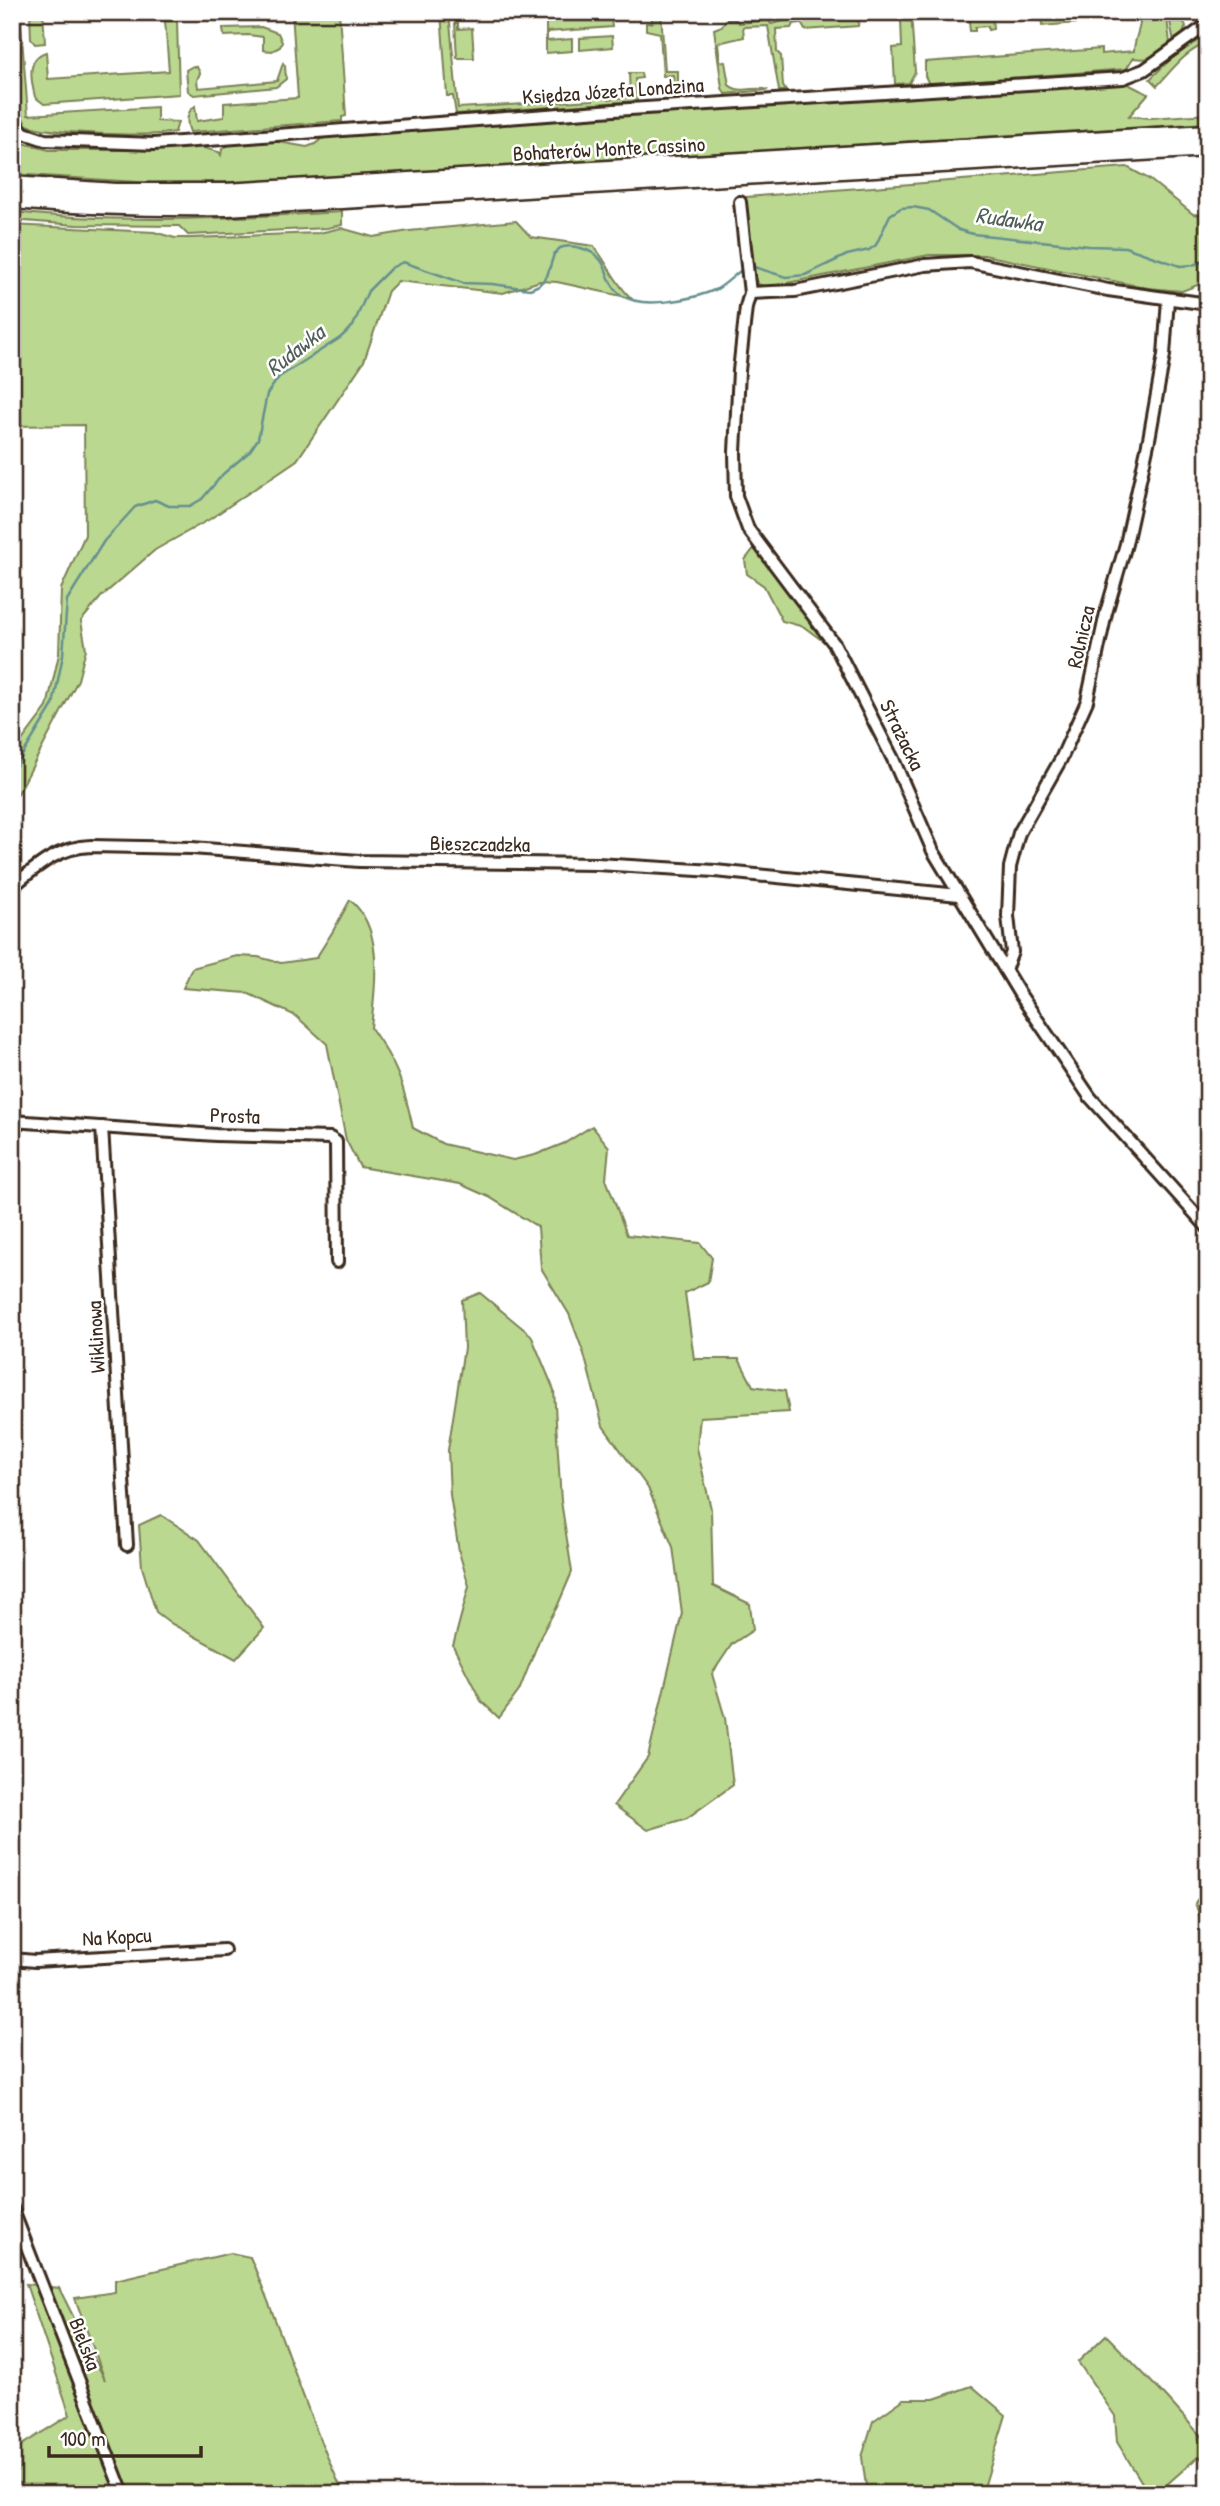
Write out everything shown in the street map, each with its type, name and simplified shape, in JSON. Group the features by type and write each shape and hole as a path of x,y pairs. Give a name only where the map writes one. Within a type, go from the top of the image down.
{"highway":[{"name":"Bohaterów Monte Cassino","path":"12,185 115,192 225,192 1208,133"},
{"name":"Bohaterów Monte Cassino","path":"12,200 157,208 264,205 1208,148"}],"street":[{"name":"Księdza Józefa Londzina","path":"12,120 24,133 46,140 154,145 625,110 1123,78 1144,70 1208,24"},
{"name":"Strażacka","path":"740,202 750,293 739,371 734,452 736,496 748,529 835,645 893,759 933,852 1005,970 1090,1097 1208,1228"},
{"path":"750,293 795,291 925,265 970,262 1208,304"},
{"name":"Rolnicza","path":"1005,970 1012,952 1008,916 1010,867 1019,832 1061,759 1087,701 1149,439 1164,355 1168,299"},
{"name":"Bieszczadzka","path":"12,887 56,853 91,846 192,848 359,861 597,864 715,871 959,895"},
{"name":"Prosta","path":"12,1121 216,1135 330,1139 336,1142 337,1262"},
{"name":"Wiklinowa","path":"102,1127 127,1545"},
{"name":"Na Kopcu","path":"12,1959 35,1961 224,1950"},
{"name":"Bielska","path":"12,2208 122,2494"}],"green space":[{"path":"12,12 20,12 28,115 157,107 157,121 178,122 175,132 101,134 56,131 27,125 21,114 14,86"},
{"path":"30,12 43,12 45,43 35,44 31,39"},
{"path":"292,12 339,12 346,116 342,117 342,121 190,132 188,118 195,106 197,121 224,117 224,103 298,98"},
{"path":"441,12 449,12 458,108 593,100 593,93 608,91 609,99 630,97 629,73 641,73 642,78 635,79 637,101 456,114 453,96 447,96"},
{"path":"604,12 604,15 611,19 612,27 547,32 547,41 572,39 572,51 546,53 546,14"},
{"path":"652,12 661,12 665,71 678,71 678,97 675,97 673,75 663,76 660,33 646,30 646,23 652,23"},
{"path":"911,12 915,72 909,83 895,84 893,48 902,47 901,19 887,20 885,17 859,19 858,26 805,30 801,23 793,24 791,28 776,29 777,52 781,56 783,86 786,91 779,91 768,26 743,27 744,37 718,43 720,61 725,62 729,85 743,90 768,90 725,94 722,88 714,29 722,26 726,20 735,19 739,23 769,20 771,24 796,18"},
{"path":"968,12 992,12 993,29 988,30 988,26 975,27 975,31 970,31"},
{"path":"1088,12 1089,22 1042,26 1041,14"},
{"path":"1141,12 1170,14 1167,18 1170,43 1154,57 1133,58 1126,69 933,84 928,82 925,76 925,62 1101,49 1101,54 1134,51"},
{"path":"1178,12 1186,26 1182,36 1174,43 1170,21"},
{"path":"165,21 177,21 179,94 44,104 35,97 31,77 33,65 35,59 46,52 48,79 169,71"},
{"path":"455,23 458,23 458,29 472,28 474,58 457,58"},
{"path":"261,27 278,33 282,42 280,47 272,51 263,50 263,37 224,36 223,28"},
{"path":"1208,30 1208,43 1186,55 1157,86 1150,79 1175,55"},
{"path":"612,36 613,47 580,50 580,38"},
{"path":"283,63 286,79 276,87 194,95 188,91 186,70 193,66 197,67 200,73 198,88 277,81"},
{"path":"1128,84 1148,94 1129,116 1150,118 1208,114 1208,123 255,182 153,183 12,174 12,143 49,150 200,147 221,155 222,149 231,144 273,141 307,147 321,139 345,133 921,93"},
{"path":"1127,167 1149,179 1193,214 1208,216 1208,281 1182,291 1148,288 984,255 929,255 767,287 758,284 752,274 743,200 746,197"},
{"path":"12,212 136,219 342,212 342,225 188,235 179,226 76,225 12,220"},
{"path":"516,221 531,237 594,246 631,298 557,282 540,281 503,293 398,281 388,291 364,361 297,460 210,519 155,550 101,597 81,621 86,649 78,680 12,805 12,754 47,707 59,654 61,589 85,535 84,425 12,426 12,225 154,232 175,238 319,233 341,228 373,237"},
{"path":"755,547 831,647 804,627 782,621 764,586 747,574 745,560"},
{"path":"350,900 369,926 373,942 375,977 371,1028 388,1053 398,1075 413,1128 443,1144 513,1160 565,1143 592,1126 609,1147 606,1179 627,1235 700,1243 712,1258 708,1282 685,1293 694,1359 739,1359 753,1386 785,1391 789,1412 700,1417 697,1448 711,1509 713,1586 750,1604 753,1630 732,1644 712,1674 725,1718 733,1785 687,1818 648,1830 614,1805 648,1757 682,1613 673,1547 648,1488 603,1426 584,1354 569,1314 541,1268 538,1227 489,1197 460,1184 360,1167 346,1140 327,1044 296,1016 247,993 183,988 192,968 237,956 258,957 281,963 316,958"},
{"path":"480,1293 531,1335 554,1390 561,1501 572,1572 542,1633 519,1691 499,1718 481,1701 453,1646 469,1586 459,1552 450,1495 448,1450 464,1348 462,1300"},
{"path":"161,1515 199,1540 264,1628 236,1659 172,1624 156,1612 142,1567 139,1525"},
{"path":"1208,1889 1208,1939 1195,1903 1204,1890"},
{"path":"231,2253 250,2257 318,2435 344,2494 12,2494 12,2451 70,2415 26,2284 59,2288 105,2380 75,2298 115,2292 115,2280"},
{"path":"1106,2335 1208,2444 1208,2466 1199,2456 1156,2494 1149,2494 1117,2442 1115,2416 1078,2362"},
{"path":"972,2386 1006,2415 982,2494 867,2494 862,2457 873,2421 904,2399 934,2399"}],"waterway":[{"name":"Rudawka","path":"751,266 786,277 805,275 847,255 869,250 876,245 890,215 901,208 913,207 929,210 959,230 973,234 1125,247 1180,266 1193,265 1208,259"},
{"name":"Rudawka","path":"12,772 53,705 63,655 67,600 104,541 135,507 155,500 169,506 190,506 202,499 223,474 249,452 258,439 267,394 279,377 340,338 353,326 368,291 391,268 403,262 463,283 530,289 539,285 547,276 554,254 560,248 573,246 598,257 611,283 621,295 642,302 669,301 707,293 720,287 743,269"}]}
